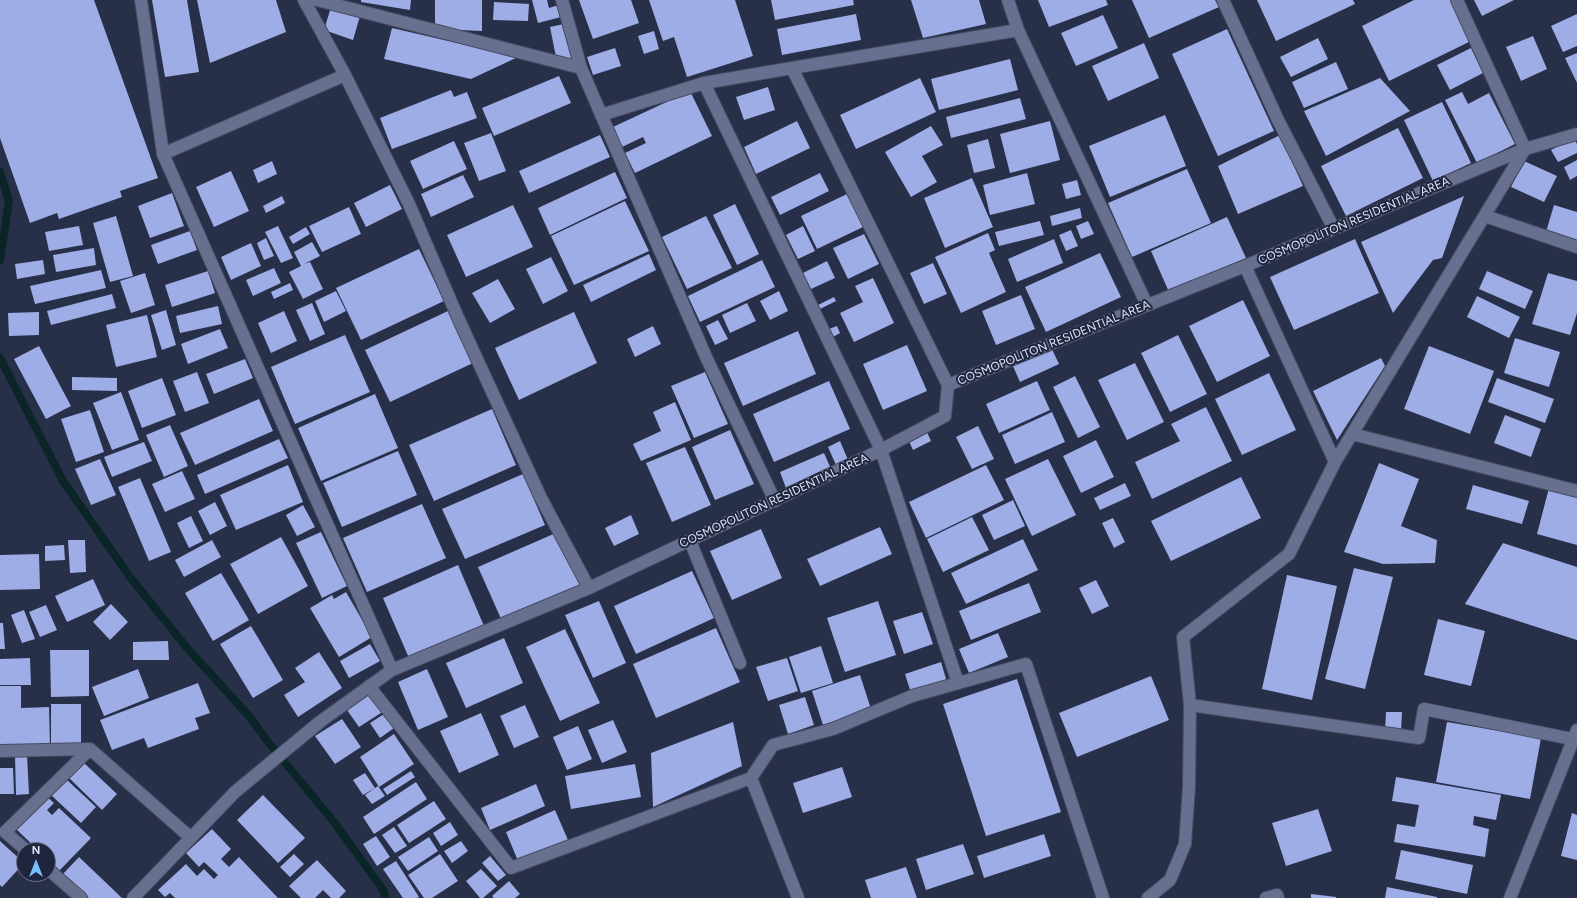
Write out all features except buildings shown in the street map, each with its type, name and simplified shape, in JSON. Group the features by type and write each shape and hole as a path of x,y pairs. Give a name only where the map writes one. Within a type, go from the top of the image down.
{"street":[{"path":"141,0 163,154 392,670"},
{"path":"304,0 345,75 409,204 459,320 540,498 589,588"},
{"path":"317,0 581,68"},
{"path":"562,0 581,68 706,357 775,501"},
{"path":"1008,0 1018,30 1147,305"},
{"path":"1223,0 1278,120 1334,230"},
{"path":"1148,898 1170,880 1185,844 1189,787 1190,705 1183,637 1289,554 1335,462 1525,149 1457,0"},
{"path":"601,115 704,83 1018,30"},
{"path":"792,68 948,385"},
{"path":"163,154 345,75"},
{"path":"704,83 881,450 958,683"},
{"name":"COSMOPOLITON RESIDENTIAL AREA","path":"191,838 235,792 321,721 392,670 589,588 881,450 946,416 948,385 1334,230 1525,149 1577,134"},
{"path":"1485,216 1577,247"},
{"path":"1245,266 1335,462"},
{"path":"1352,434 1577,491"},
{"path":"690,541 740,663"},
{"path":"370,686 511,868 751,778 773,745 833,729 912,696 1026,664 1104,898"},
{"path":"1190,705 1419,738 1424,709 1574,734 1510,898"},
{"path":"0,751 90,749 191,838 133,898"},
{"path":"17,842 5,832 90,749"},
{"path":"751,778 798,898"},
{"path":"56,876 81,898"},
{"path":"1266,898 1277,895 1278,898"}],"waterway":[{"path":"0,172 9,201 0,260"},
{"path":"0,358 63,481 130,577 188,649 249,716 268,742 334,822 384,891 385,898"}]}
